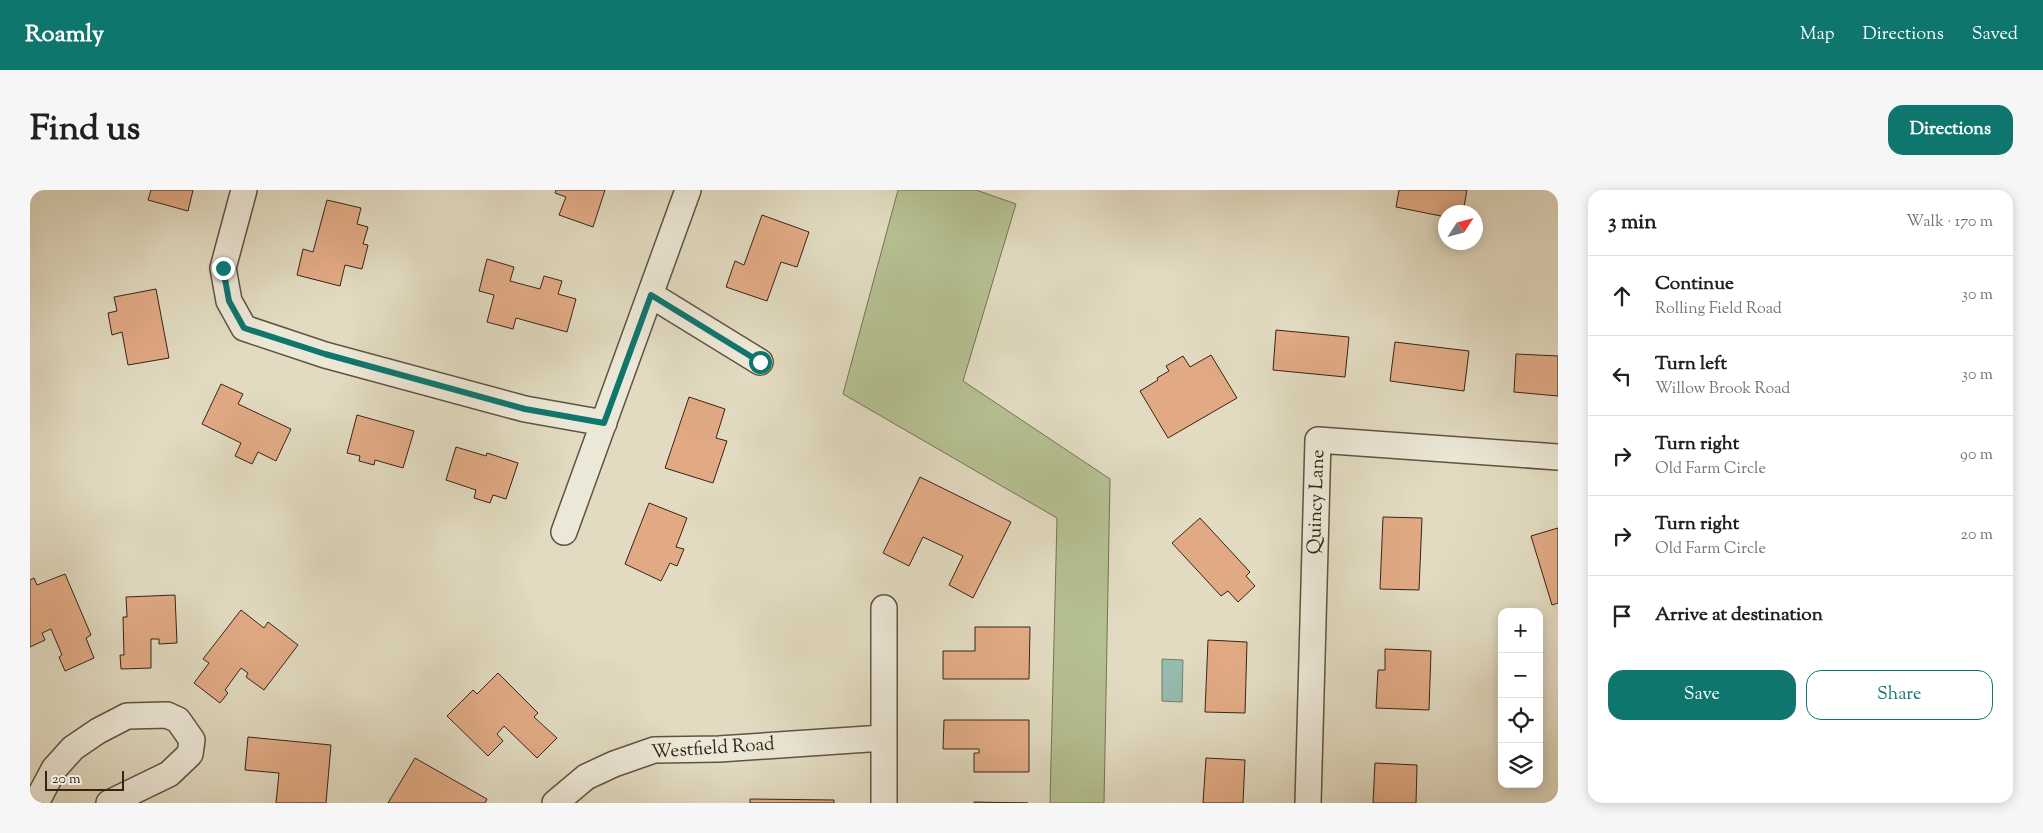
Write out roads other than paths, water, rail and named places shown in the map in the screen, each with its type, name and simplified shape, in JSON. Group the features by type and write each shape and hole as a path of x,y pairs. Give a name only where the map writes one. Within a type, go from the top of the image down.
{"street":[{"path":"244,190 223,268 229,301 244,328 325,354 515,406 604,423"},
{"path":"564,532 688,190"},
{"path":"651,295 760,362"},
{"name":"Quincy Lane","path":"1308,803 1318,440 1558,457"},
{"path":"884,608 884,803"},
{"path":"36,803 54,770 73,748 98,731 127,716 167,715 178,720 192,740 190,754 169,774 109,803"},
{"name":"Westfield Road","path":"555,803 586,777 614,764 654,750 719,749 884,738"}],"water":[{"path":"1162,659 1183,660 1182,702 1162,701"}]}
